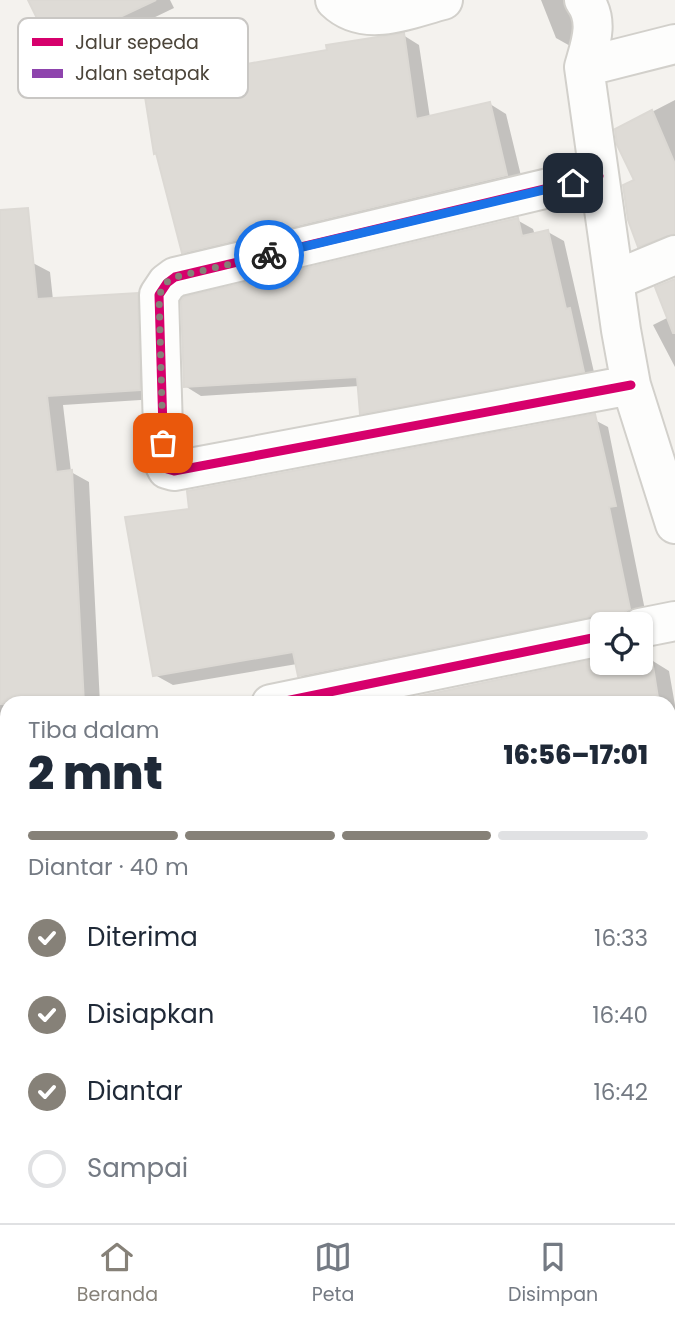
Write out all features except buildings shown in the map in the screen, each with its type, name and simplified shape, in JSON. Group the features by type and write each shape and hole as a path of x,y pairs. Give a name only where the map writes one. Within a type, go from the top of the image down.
{"street":[{"path":"335,0 347,10 369,16 443,0"},
{"path":"584,0 594,32 583,67 621,330 631,385 675,524"},
{"path":"583,67 675,44"},
{"path":"599,176 175,277 167,282 159,295 164,463 167,469 174,471 631,385"},
{"path":"615,280 675,255"},
{"path":"653,625 675,621"},
{"path":"310,696 590,638"}],"cycle path":[{"path":"599,176 175,277 159,295 164,463 167,469 174,471 631,385"},
{"path":"310,696 590,638"}],"way so far":[{"path":"163,443 159,295 162,289 175,277 269,255"}],"route":[{"path":"269,255 573,183"}]}
